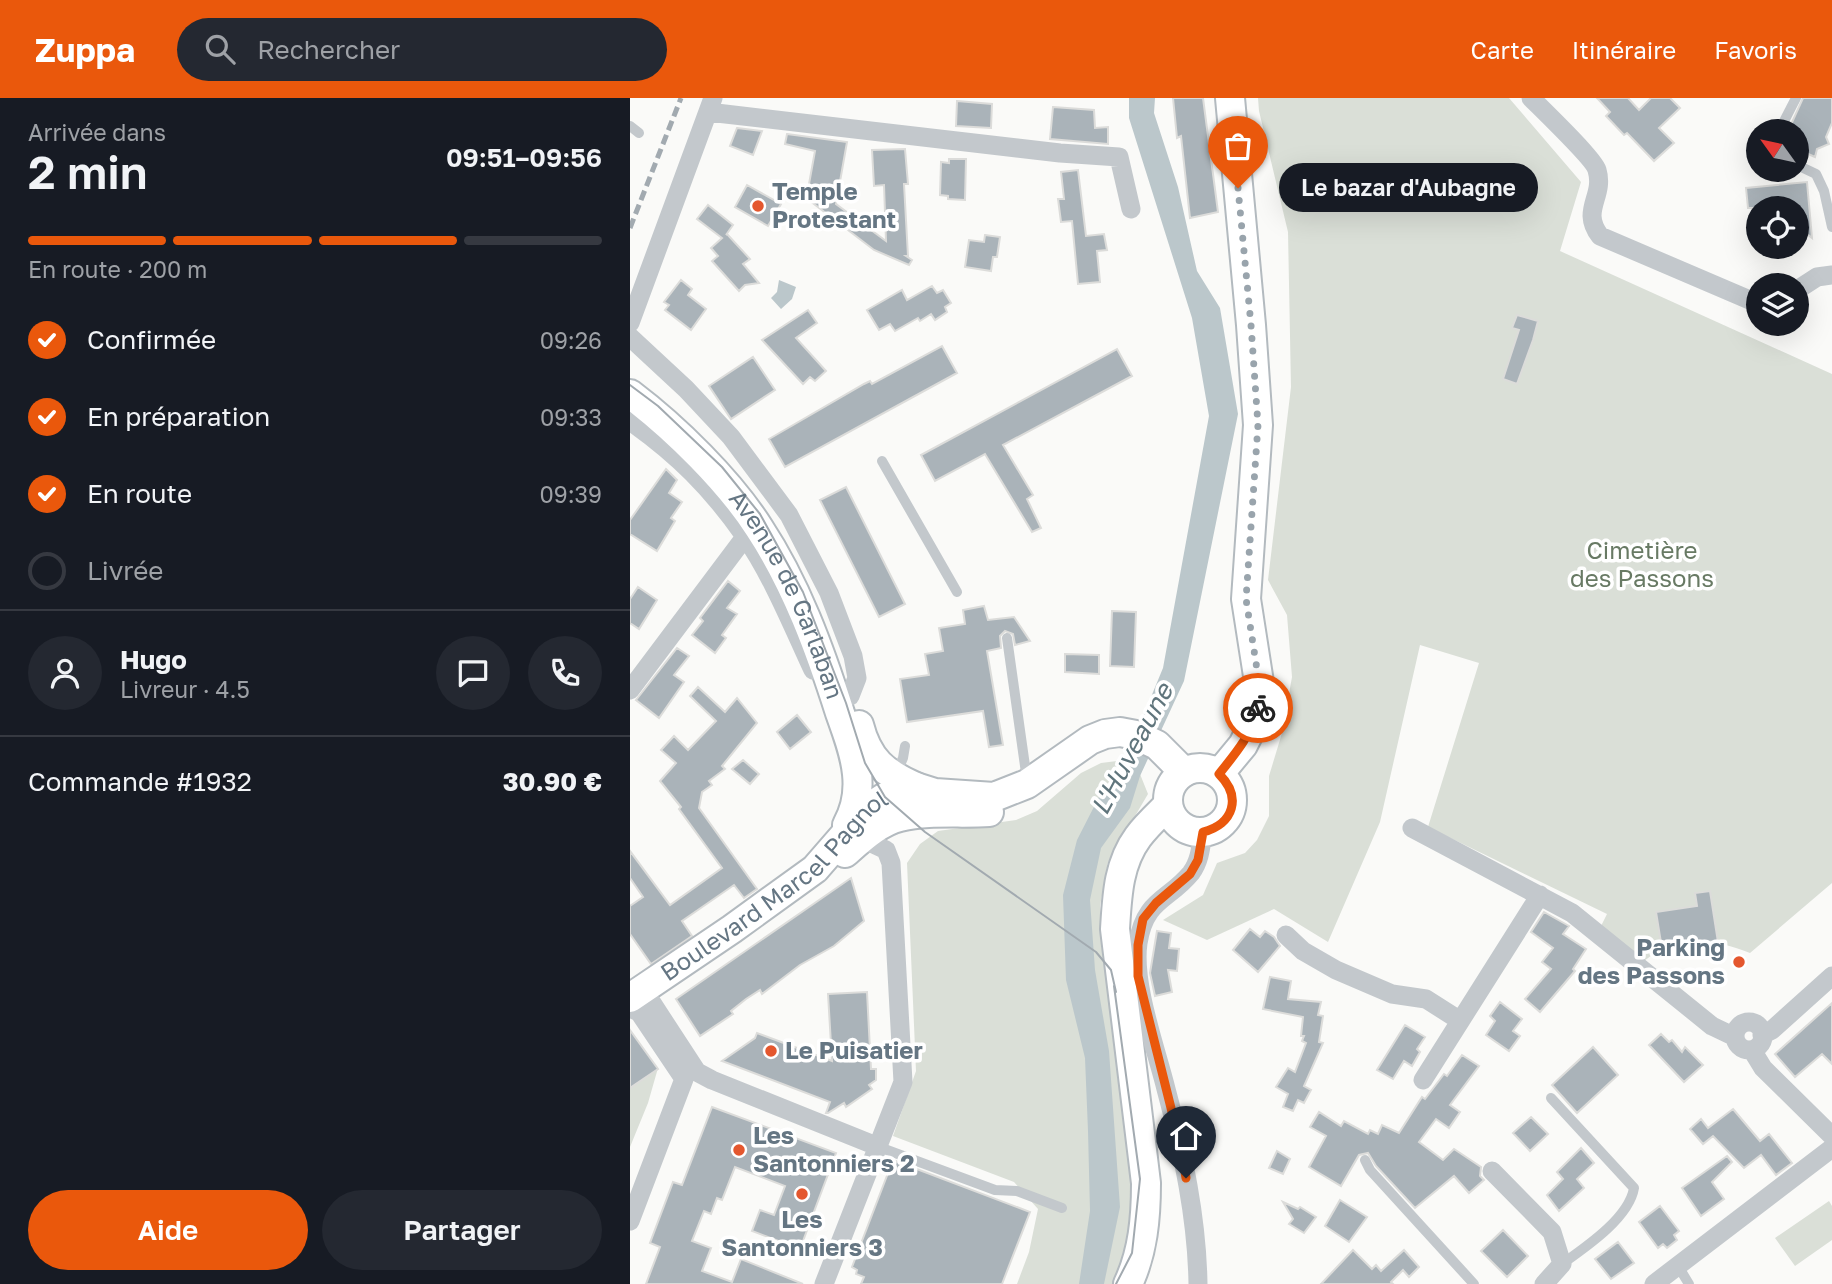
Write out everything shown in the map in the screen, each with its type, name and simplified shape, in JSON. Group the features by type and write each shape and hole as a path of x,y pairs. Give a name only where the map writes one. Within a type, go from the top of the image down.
{"main road":[{"path":"1219,774 1243,745 1255,720 1261,695 1246,599 1258,425 1230,98"},
{"name":"Avenue de Garlaban","path":"630,377 705,439 746,483 777,527 834,652 850,696 882,807"},
{"name":"Avenue de Garlaban","path":"630,394 675,432 710,467 759,527 789,583 822,657 882,807"},
{"path":"882,807 935,793 994,797 1027,784 1090,740 1106,741 1134,750 1168,776 1177,822 1193,832 1213,830 1223,823 1229,814 1232,792 1219,774 1202,768 1168,776"},
{"path":"882,807 996,812 1018,806 1037,796 1106,741"},
{"path":"1128,1284 1142,1241 1146,1183 1115,929 1117,902 1126,858 1168,776"},
{"name":"Boulevard Marcel Pagnol","path":"635,1006 815,869 882,807"}],"street":[{"path":"1531,98 1597,167 1600,185 1591,225 1600,236 1746,298"},
{"path":"630,323 710,105 1060,153 1119,157 1132,209"},
{"path":"1809,282 1817,277 1832,275"},
{"path":"630,337 686,389 731,437 789,516 829,593 853,656 857,678 850,696"},
{"path":"630,421 679,458 714,496 746,537 813,670 840,735 882,807 903,1082 824,1284"},
{"path":"630,690 746,537"},
{"path":"1412,828 1573,913 1712,1026 1735,1037 1739,1026 1748,1023 1756,1025 1763,1068 1832,1136"},
{"path":"1198,1284 1197,1255 1182,1152 1138,976 1138,945 1143,919 1156,903 1190,874 1198,860 1203,832"},
{"path":"1423,1080 1540,895"},
{"path":"1286,935 1303,951 1336,970 1392,994 1426,999 1459,1020"},
{"path":"1757,1042 1832,976"},
{"path":"635,1006 691,1075 712,1080 879,1147"},
{"path":"630,1222 691,1075"},
{"path":"1654,1284 1832,1148"},
{"path":"1492,1171 1552,1232 1562,1264 1544,1284"}],"lane":[{"path":"1785,119 1796,98"},
{"path":"1810,171 1816,174 1824,191 1832,227"},
{"path":"882,461 957,592"},
{"path":"1007,638 1027,784"},
{"path":"882,807 903,758 905,746"},
{"path":"1551,1098 1634,1188 1633,1196 1611,1226 1562,1264"},
{"path":"879,1147 995,1190 1017,1191 1062,1208"},
{"path":"1366,1160 1370,1170 1474,1284"},
{"path":"1678,1266 1689,1284"}],"green space":[{"name":"Cimetière des Passons","path":"1258,98 1509,98 1581,182 1560,251 1832,374 1832,883 1750,953 1722,944 1696,941 1669,946 1644,961 1601,926 1607,914 1428,827 1479,663 1420,645 1380,822 1328,942 1274,909 1207,940 1163,920 1203,895 1217,863 1245,853 1257,840 1269,816 1269,776 1282,733 1292,677 1287,615 1268,580 1291,387 1288,232"},
{"path":"1117,761 1138,769 1148,794 1108,862 1100,906 1101,944 1124,1081 1137,1204 1125,1257 1115,1284 1017,1284 1029,1252 1038,1209 1014,1182 893,1136 916,1071 907,863 920,844 938,831 1016,820 1037,811 1081,773 1101,763"},
{"path":"658,1068 648,1103 630,1147 630,1087"},
{"path":"1829,1201 1832,1206 1832,1240 1795,1266 1775,1238"}],"water":[{"name":"L'Huveaune","path":"1129,98 1155,98 1154,113 1178,187 1197,271 1220,308 1238,414 1184,681 1140,776 1130,808 1101,848 1090,900 1095,970 1109,1051 1120,1207 1104,1284 1079,1284 1090,1211 1085,1058 1066,980 1063,895 1077,840 1100,795 1122,767 1163,668 1209,416 1192,318 1129,118"},
{"path":"779,280 796,287 792,299 781,309 771,298 777,292"}],"building":[{"path":"1173,98 1203,98 1218,212 1190,218 1181,136 1177,138"},
{"path":"1597,98 1628,98 1639,110 1651,98 1670,98 1680,108 1659,128 1674,143 1654,161 1606,116 1610,112"},
{"path":"1803,98 1832,98 1832,123 1826,137 1829,144 1817,149 1815,157 1810,155 1810,119 1794,119"},
{"path":"957,101 992,104 991,128 956,126"},
{"path":"1053,107 1094,110 1095,128 1108,127 1108,144 1050,139"},
{"path":"737,128 762,131 753,155 730,146"},
{"path":"787,134 847,142 836,204 886,241 884,185 874,186 872,150 905,149 908,184 904,184 906,256 912,260 909,265 874,250 801,194 809,184 815,151 785,144"},
{"path":"949,159 966,159 965,200 948,199 948,196 940,195 941,162 949,163"},
{"path":"1078,170 1086,236 1104,234 1107,250 1097,251 1100,282 1078,284 1072,221 1061,222 1058,199 1064,199 1061,172"},
{"path":"1807,182 1808,196 1747,196 1746,188"},
{"name":"Temple Protestant","path":"747,185 781,204 768,226 735,207"},
{"path":"1809,204 1812,238 1809,236"},
{"path":"708,205 733,225 726,235 750,259 743,264 759,283 745,285 739,291 712,261 718,256 711,248 722,238 697,219"},
{"path":"985,235 1000,237 997,257 993,257 991,271 965,267 969,240 984,242"},
{"path":"681,280 692,289 688,295 706,309 691,330 665,310 669,305 664,302"},
{"path":"932,286 937,293 943,290 951,303 945,307 947,312 935,320 931,314 895,331 890,324 879,330 867,310 902,290 907,300"},
{"path":"808,310 817,323 796,338 826,371 815,381 810,377 803,384 762,340"},
{"path":"1517,315 1538,321 1517,384 1503,379 1519,330 1512,328"},
{"path":"942,346 957,373 785,467 769,439 864,384 870,381 872,384"},
{"path":"1117,349 1132,376 1003,445 1033,495 1027,499 1041,528 1032,532 985,454 935,481 921,455"},
{"path":"753,357 775,390 731,419 709,386"},
{"path":"666,469 677,480 669,493 682,502 671,518 675,521 657,551 630,534 630,520"},
{"path":"846,487 905,604 879,617 820,500"},
{"path":"728,581 740,591 727,608 737,614 722,635 726,638 715,653 692,635 703,621 700,618"},
{"path":"638,587 657,600 639,629 630,623 630,599"},
{"path":"984,606 988,620 1014,617 1030,641 1015,645 1013,634 1005,631 1000,636 1001,648 987,651 1003,745 989,747 983,711 907,722 900,679 929,675 925,654 943,651 939,628 965,624 963,610"},
{"path":"1112,611 1136,612 1134,667 1110,666"},
{"path":"677,648 689,656 674,675 684,682 659,718 636,700"},
{"path":"1065,654 1099,655 1099,674 1065,672"},
{"path":"698,687 725,712 737,698 757,723 722,766 725,769 709,781 712,785 702,792 699,808 757,889 744,898 734,885 682,921 692,936 651,964 630,934 630,906 643,897 630,878 630,851 670,905 722,868 660,781 676,763 661,750 674,736 688,750 716,721 690,696"},
{"path":"797,715 811,732 790,749 777,732"},
{"path":"743,760 759,774 750,784 732,769"},
{"path":"851,878 864,921 834,946 800,965 762,994 760,990 746,999 731,1011 733,1014 700,1036 676,999"},
{"path":"1710,891 1718,942 1676,943 1662,949 1656,912 1697,906 1695,893"},
{"path":"1544,912 1569,926 1563,934 1586,949 1573,969 1575,971 1540,1012 1525,999 1551,969 1542,962 1553,948 1531,932"},
{"path":"1250,929 1260,937 1265,931 1274,937 1280,946 1258,972 1233,950"},
{"path":"1157,931 1171,933 1169,948 1179,949 1177,971 1168,970 1172,992 1155,996 1150,973"},
{"path":"1270,977 1291,981 1288,999 1321,1002 1318,1015 1323,1016 1319,1042 1323,1043 1304,1086 1311,1090 1304,1103 1298,1100 1293,1111 1283,1107 1288,1094 1276,1087 1288,1068 1295,1072 1306,1043 1302,1041 1304,1036 1301,1036 1303,1017 1263,1009"},
{"name":"Le Puisatier","path":"867,992 871,1069 876,1069 876,1080 869,1085 872,1089 846,1107 844,1103 826,1113 830,1102 722,1061 755,1038 757,1033 832,1061 828,994"},
{"path":"1500,1002 1522,1019 1513,1031 1520,1036 1509,1051 1486,1035 1495,1021 1490,1016"},
{"path":"1832,1003 1832,1064 1822,1054 1795,1077 1775,1054"},
{"path":"1405,1025 1425,1037 1417,1049 1420,1052 1412,1066 1404,1061 1393,1079 1377,1070"},
{"path":"630,1030 658,1069 630,1088"},
{"path":"1661,1034 1669,1042 1672,1040 1682,1052 1685,1047 1703,1065 1684,1082 1649,1045"},
{"path":"1593,1047 1618,1075 1577,1113 1552,1085"},
{"path":"1462,1055 1479,1066 1450,1105 1460,1112 1449,1128 1436,1119 1419,1142 1443,1160 1454,1149 1481,1167 1480,1176 1484,1180 1469,1193 1454,1176 1415,1208 1376,1166 1368,1153 1359,1155 1341,1186 1309,1167 1326,1136 1310,1127 1319,1112 1341,1126 1344,1121 1368,1134 1370,1130 1378,1134 1382,1125 1399,1133 1422,1097 1425,1099 1444,1074 1447,1076"},
{"path":"712,1107 836,1153 800,1249 752,1231 760,1210 774,1215 785,1186 735,1167 722,1200 717,1198 711,1214 704,1211 692,1241 711,1248 702,1271 732,1282 741,1259 803,1284 646,1284 660,1247 650,1243 673,1182 682,1185"},
{"path":"1733,1109 1760,1141 1769,1134 1792,1163 1776,1175 1761,1155 1744,1168 1713,1136 1703,1144 1690,1129 1701,1119 1708,1128"},
{"path":"1531,1117 1548,1134 1530,1151 1513,1133"},
{"path":"1581,1148 1594,1163 1577,1179 1584,1188 1559,1211 1547,1195 1563,1179 1557,1172"},
{"path":"1277,1151 1290,1159 1283,1174 1269,1168"},
{"path":"1727,1156 1732,1162 1712,1182 1724,1199 1701,1216 1682,1188"},
{"path":"893,1160 1030,1212 1002,1284 861,1284 864,1277 856,1274 857,1270 852,1267"},
{"path":"1340,1200 1367,1217 1349,1242 1325,1226"},
{"path":"1283,1202 1298,1209 1300,1207 1316,1217 1304,1233 1289,1224 1293,1219"},
{"path":"1660,1206 1679,1231 1674,1235 1677,1240 1667,1248 1663,1244 1658,1248 1639,1222"},
{"path":"1503,1230 1528,1256 1507,1277 1481,1251"},
{"path":"1618,1242 1634,1263 1611,1279 1595,1259"},
{"path":"1353,1250 1372,1269 1376,1265 1381,1271 1404,1250 1419,1267 1409,1277 1403,1270 1391,1282 1393,1284 1321,1284"}],"tram line":[{"path":"630,385 658,406 722,467 760,514 803,592 846,703 865,763 885,797 925,832 1096,952 1111,970 1116,992"},
{"path":"1114,986 1140,1179 1132,1253 1116,1284"}],"railway":[{"path":"630,228 681,98"}],"way so far":[{"path":"1238,188 1258,425 1246,599 1261,695 1258,708"}],"place":[{"name":"Le bazar d'Aubagne","path":"1238,188"},
{"name":"Temple Protestant","path":"758,206"},
{"name":"Parking des Passons","path":"1739,962"},
{"name":"Le Puisatier","path":"771,1051"},
{"name":"Les Santonniers 2","path":"739,1150"},
{"name":"Les Santonniers 3","path":"802,1194"}],"route":[{"path":"1186,1178 1182,1152 1138,976 1138,945 1143,919 1156,903 1190,874 1198,860 1203,832 1213,830 1223,823 1229,814 1232,792 1219,774 1243,745 1258,708"}]}
